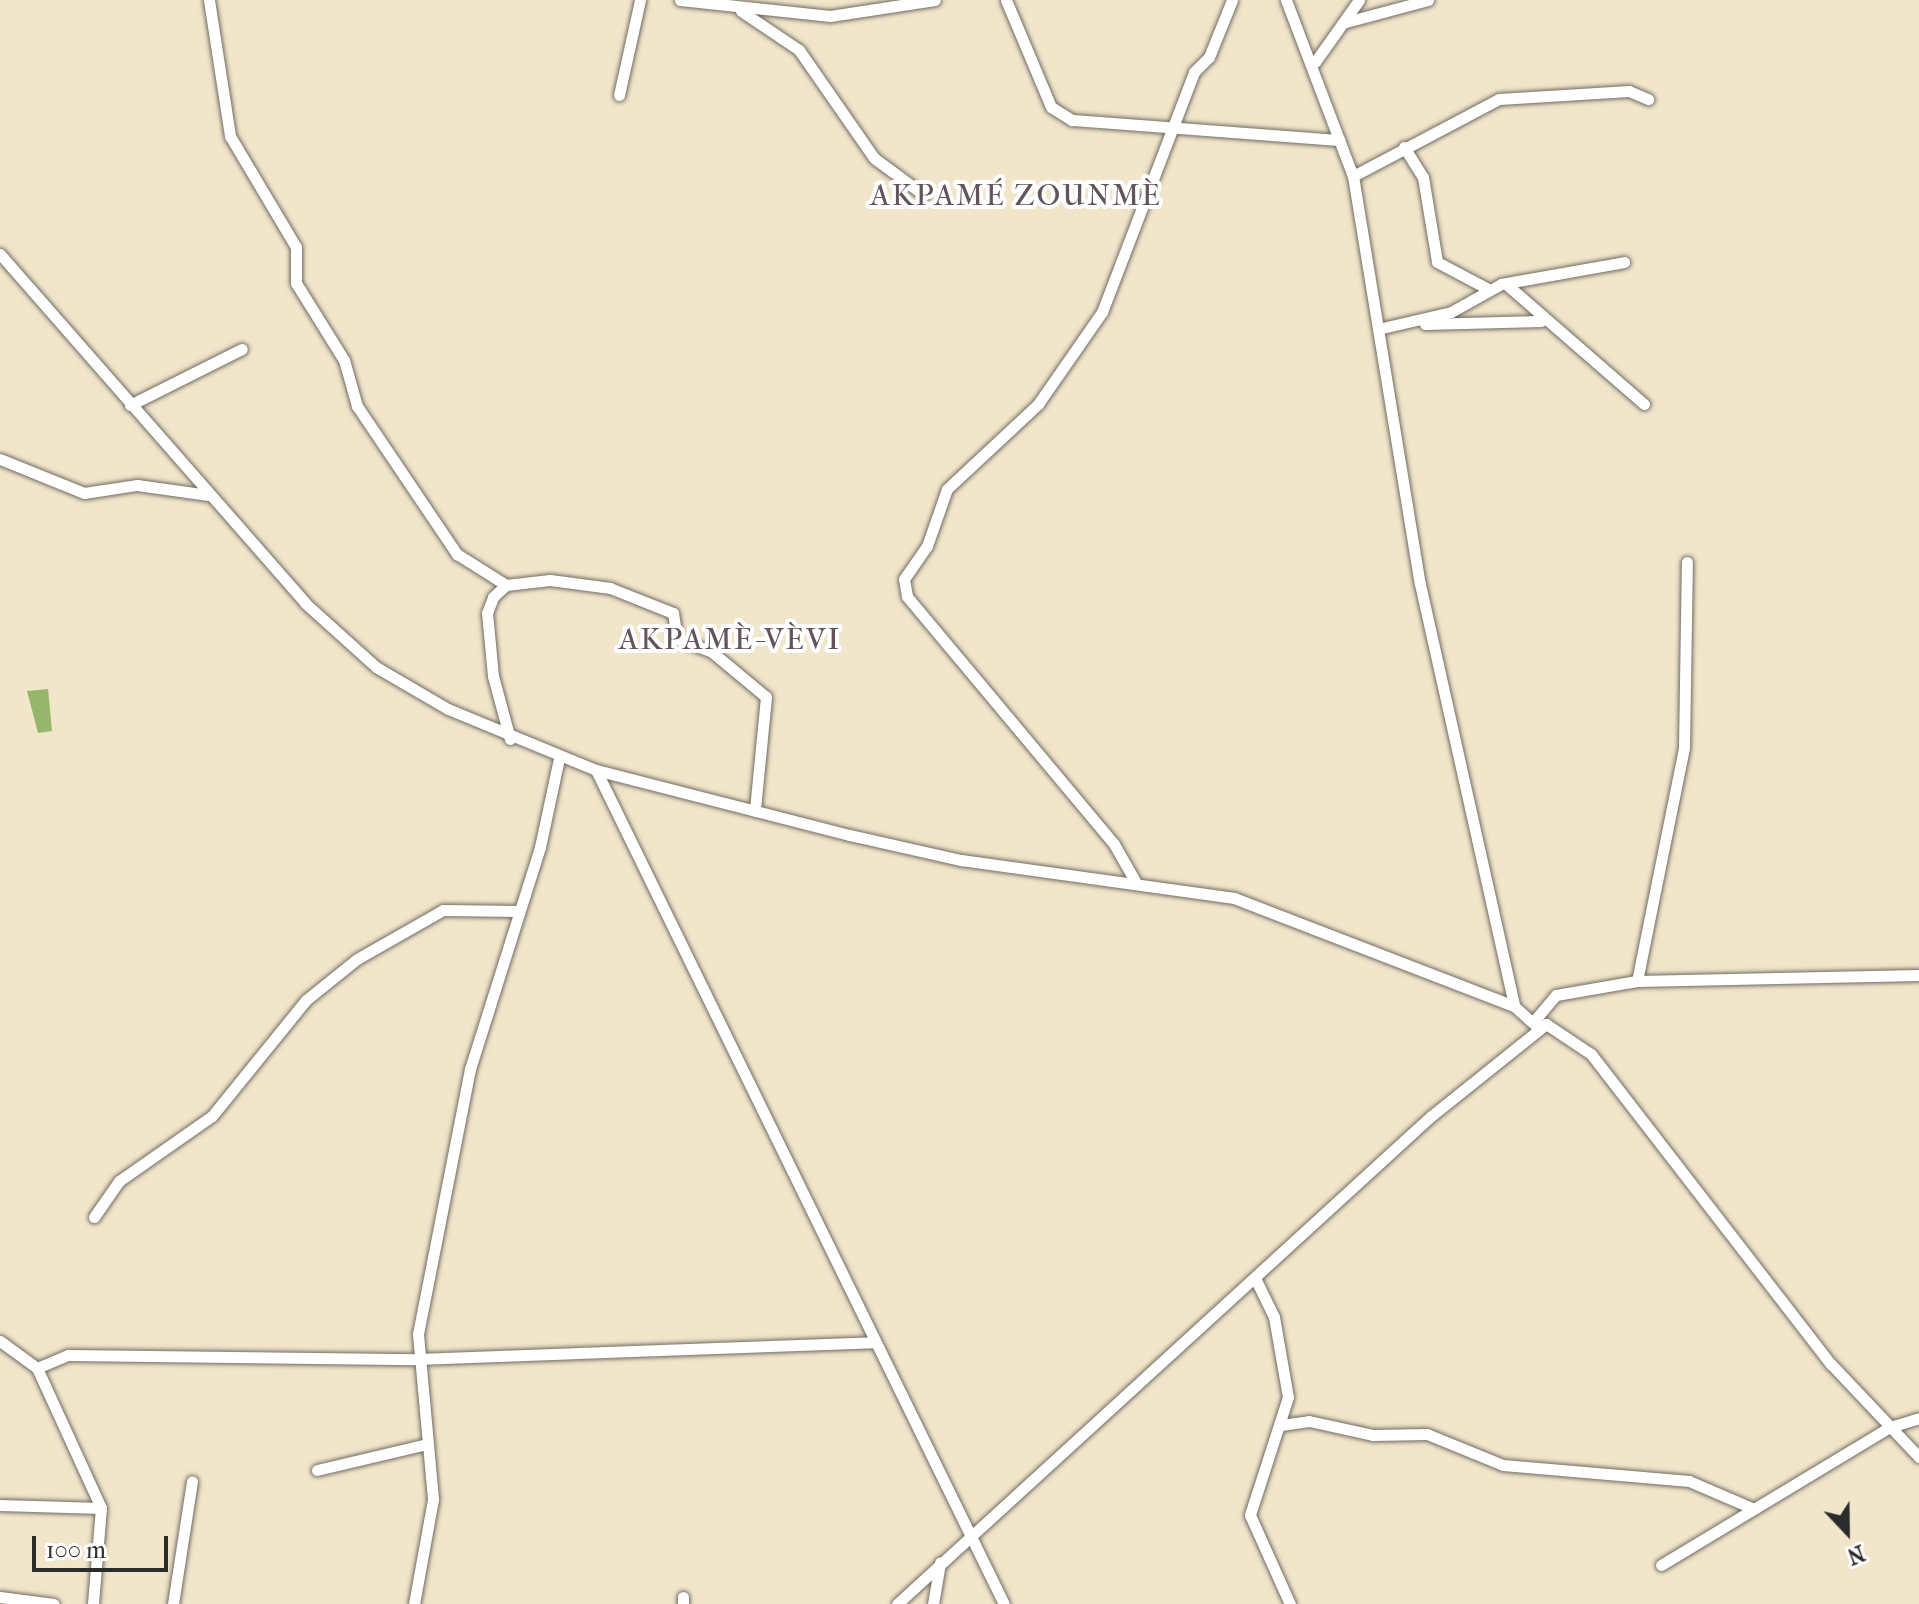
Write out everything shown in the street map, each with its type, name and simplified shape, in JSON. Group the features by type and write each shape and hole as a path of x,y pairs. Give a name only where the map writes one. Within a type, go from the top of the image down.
{"street":[{"path":"209,0 230,136 296,247 296,283 344,360 357,406 457,554 506,585 572,580 626,594 673,613 677,639 743,676 766,697 755,810"},
{"path":"619,95 640,0"},
{"path":"680,0 741,11 830,16 935,0"},
{"path":"1006,0 1051,107 1061,116 1339,140"},
{"path":"1135,881 1114,844 903,586 927,546 947,489 1073,361 1102,312 1178,127 1194,72 1209,57 1232,0"},
{"path":"1286,0 1315,62 1353,176 1420,584 1514,1006"},
{"path":"1315,62 1359,0"},
{"path":"1346,22 1428,0"},
{"path":"741,11 799,50 874,158 924,195"},
{"path":"1353,176 1499,99 1629,91 1648,99"},
{"path":"1404,147 1423,177 1437,262 1488,289"},
{"path":"0,254 305,603 376,667 510,739 596,770 961,860 1135,881 1234,898 1514,1006 1536,1024 1554,1025 1591,1054 1831,1364 1919,1457"},
{"path":"1417,323 1488,289 1624,262"},
{"path":"1506,284 1541,321 1581,345 1644,404"},
{"path":"1378,329 1417,323 1541,321"},
{"path":"130,405 242,349"},
{"path":"0,459 84,493 137,485 208,495"},
{"path":"1637,981 1684,747 1687,562"},
{"path":"506,585 487,613 495,685 510,739"},
{"path":"414,1604 432,1529 427,1444 417,1359 470,1069 519,911 559,758"},
{"path":"596,770 846,1271 874,1342 967,1537 1004,1604"},
{"path":"94,1217 119,1181 212,1116 306,1000 357,959 443,910 519,911"},
{"path":"897,1604 967,1537 1536,1024 1556,995 1637,981 1919,975"},
{"path":"1255,1278 1267,1295 1288,1379 1281,1425 1250,1515 1290,1604"},
{"path":"0,1341 37,1368 101,1508 93,1604"},
{"path":"37,1368 68,1355 417,1359 874,1342"},
{"path":"1661,1565 1890,1427 1919,1418"},
{"path":"1281,1425 1309,1421 1373,1435 1427,1434 1503,1465 1689,1481 1752,1508"},
{"path":"317,1470 427,1444"},
{"path":"173,1604 192,1481"},
{"path":"0,1505 101,1508"},
{"path":"933,1604 941,1562"},
{"path":"0,1597 54,1604"}],"green space":[{"path":"48,689 52,731 38,733 27,691"}],"district":[{"name":"AKPAMÉ ZOUNMÈ","path":"1016,196"},
{"name":"AKPAMÈ-VÈVI","path":"730,640"}]}
